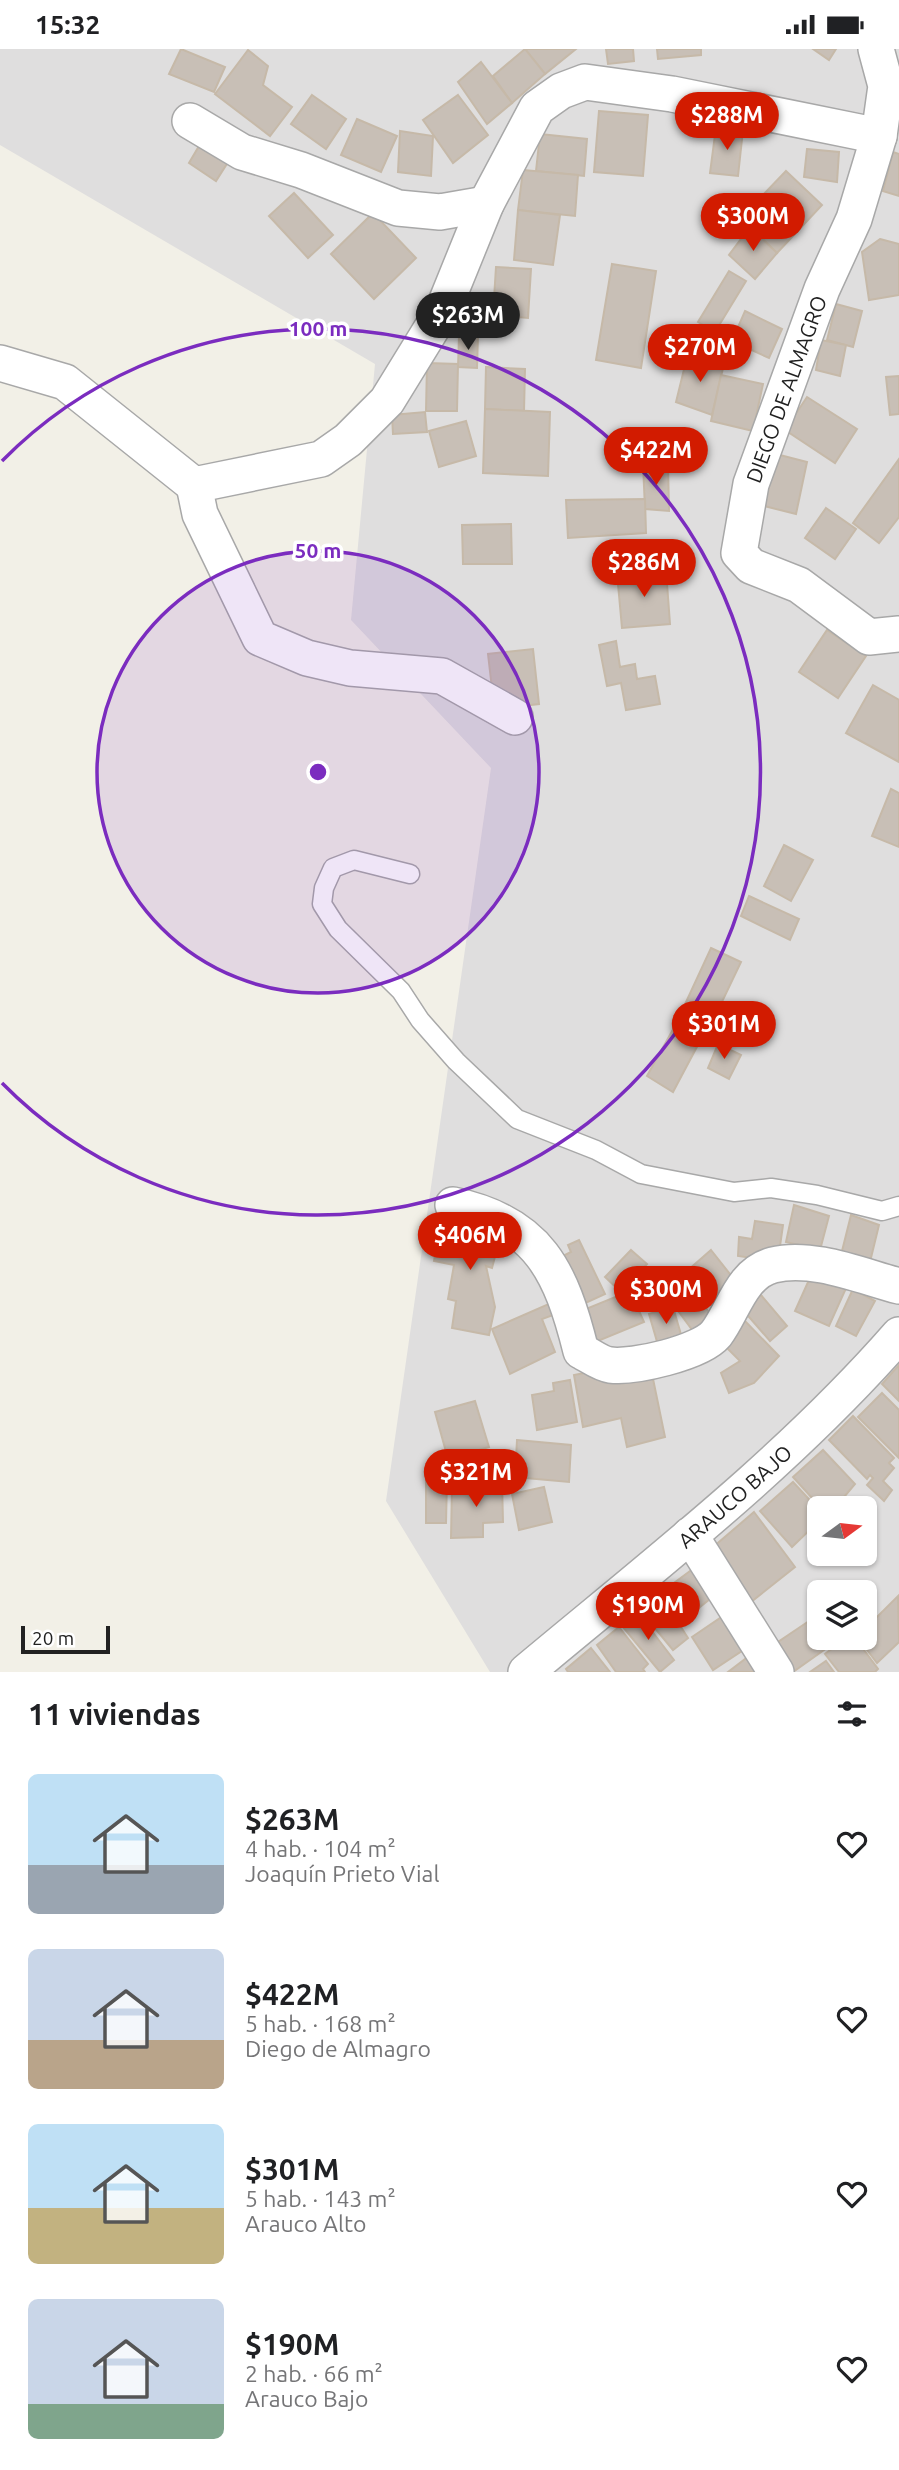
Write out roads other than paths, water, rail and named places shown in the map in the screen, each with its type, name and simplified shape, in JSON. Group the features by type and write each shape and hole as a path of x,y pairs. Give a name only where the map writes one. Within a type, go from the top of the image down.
{"street":[{"name":"DIEGO DE ALMAGRO","path":"876,49 886,86 879,136 854,219 822,289 751,484 739,553 751,566 799,585 869,638 899,634"},
{"path":"194,485 321,459 348,440 387,401 443,310 486,204 537,109 561,91 585,82 672,94 879,136"},
{"path":"190,121 242,152 301,170 398,208 440,212 486,204"},
{"path":"0,363 65,382 194,485 200,514 260,638 307,658 351,668 442,676 515,717"},
{"path":"453,1205 503,1219 533,1242 559,1284 581,1351 609,1366 664,1359 696,1349 715,1335 745,1285 770,1265 801,1262 899,1286"},
{"name":"ARAUCO BAJO","path":"526,1672 690,1535 822,1419 899,1335"},
{"path":"690,1535 776,1672"}],"lane":[{"path":"410,874 354,860 333,868 324,888 322,904 338,929 401,991 420,1020 456,1061 517,1119 596,1150 641,1174 734,1192 771,1188 817,1195 882,1211 899,1206"}]}
